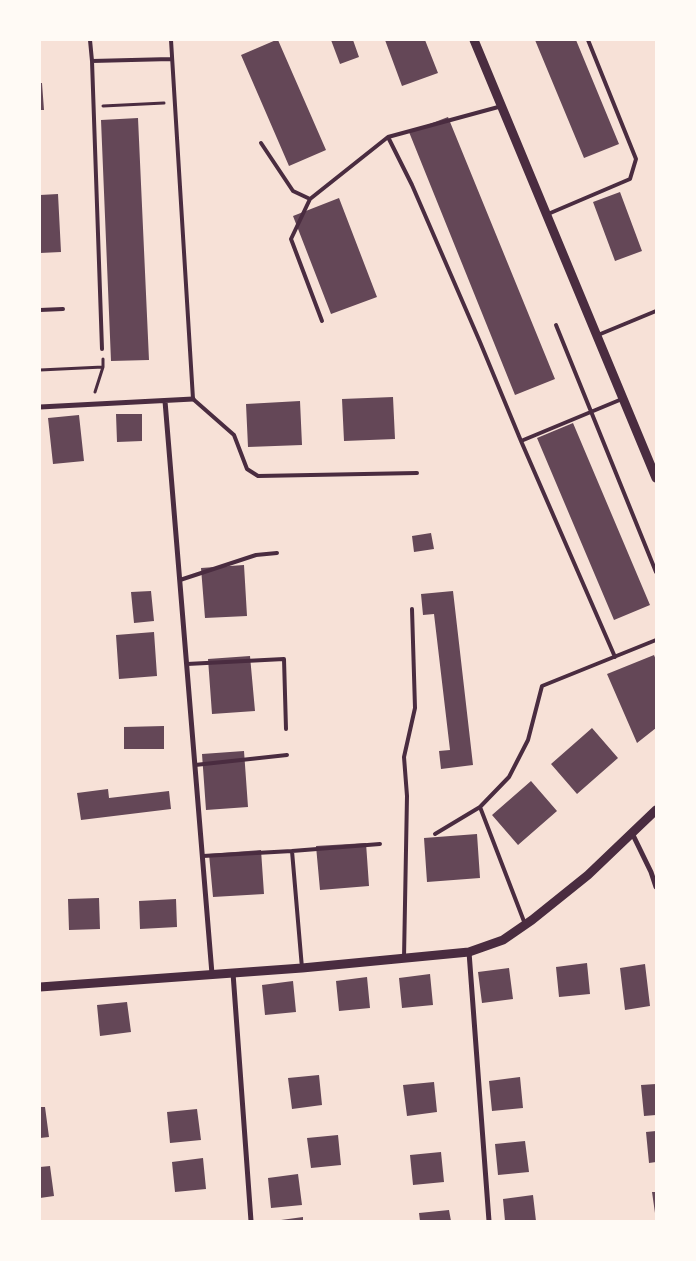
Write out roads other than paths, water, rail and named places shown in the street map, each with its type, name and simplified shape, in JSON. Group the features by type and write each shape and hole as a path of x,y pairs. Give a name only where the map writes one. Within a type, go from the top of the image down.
{"street":[{"path":"474,40 656,478"},
{"path":"40,407 193,399"},
{"path":"165,401 212,974"},
{"path":"40,986 302,968 469,952 503,940 525,924 588,875 656,810"},
{"path":"632,833 651,872 656,887"},
{"path":"469,952 489,1221"},
{"path":"233,973 251,1221"}],"lane":[{"path":"90,40 102,349"},
{"path":"171,40 193,399 234,435 247,469 258,476 417,473"},
{"path":"546,214 630,179 636,159 588,40"},
{"path":"92,61 171,59"},
{"path":"322,321 291,239 310,198 388,137 502,106"},
{"path":"388,137 412,185 615,657"},
{"path":"261,142 293,191 310,198"},
{"path":"40,310 64,309"},
{"path":"596,335 656,311"},
{"path":"556,325 656,572"},
{"path":"521,441 623,399"},
{"path":"180,580 256,555 277,553"},
{"path":"404,958 407,796 404,757 416,708 412,609"},
{"path":"435,834 480,807 509,777 528,740 542,686 656,640"},
{"path":"187,664 284,659 286,729"},
{"path":"195,765 287,755"},
{"path":"480,807 525,924"},
{"path":"202,856 380,844"},
{"path":"292,851 302,968"}]}
